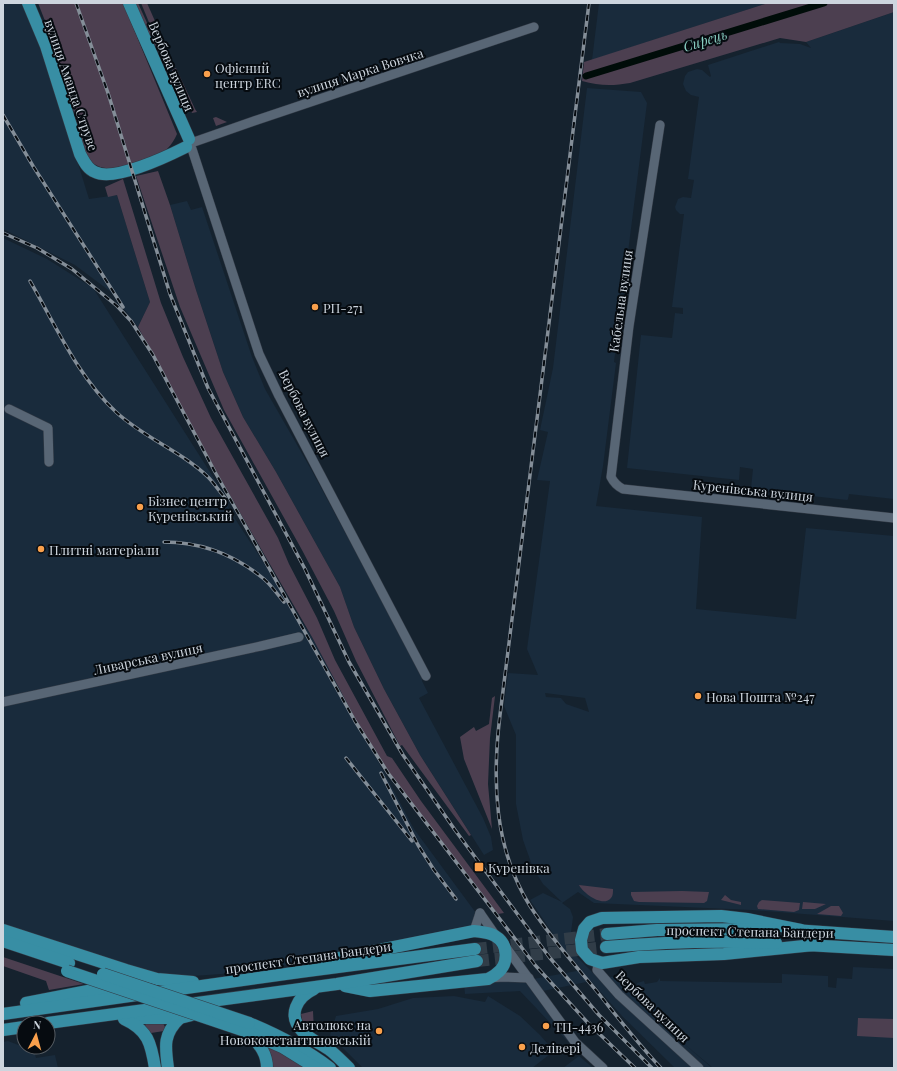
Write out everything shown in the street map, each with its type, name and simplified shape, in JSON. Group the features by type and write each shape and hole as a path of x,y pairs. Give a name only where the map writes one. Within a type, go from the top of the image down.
{"main road":[{"name":"вулиця Аманда Струве","path":"28,3 46,46 80,154 86,166 96,173 108,174 123,172 148,165 190,145"},
{"name":"Вербова вулиця","path":"130,3 190,145"},
{"path":"801,930 747,919 721,916 602,918 590,922 584,929 581,940 582,950 590,959 602,962 639,957 724,954 814,946"},
{"name":"проспект Степана Бандери","path":"607,934 665,930 721,929 801,930 894,937"},
{"path":"3,930 157,979 193,982"},
{"path":"300,972 339,958 474,931 485,932 500,941 506,956 504,965 497,974 488,978 370,991 337,984"},
{"path":"3,941 68,967 294,1044 315,1056 330,1068"},
{"name":"проспект Степана Бандери","path":"606,947 653,943 712,941 894,950"},
{"name":"проспект Степана Бандери","path":"3,1014 475,948"},
{"path":"3,950 68,967"},
{"path":"56,1022 337,984 477,961"},
{"path":"3,1008 93,990 147,984 226,982"},
{"path":"56,1022 122,1018 180,1018 320,986"},
{"path":"320,986 305,993 300,999 295,1010 297,1024 302,1031 330,1051 349,1068"},
{"path":"122,1018 133,1023 147,1037 151,1046 155,1068"},
{"path":"168,1068 166,1038 170,1029 180,1018"},
{"path":"3,1030 16,1028"},
{"path":"248,1028 264,1052 267,1068"},
{"path":"248,1028 316,1068"}],"street":[{"name":"вулиця Марка Вовчка","path":"190,145 254,121 534,27"},
{"name":"Кабельна вулиця","path":"613,481 611,477 629,326 660,125"},
{"name":"Вербова вулиця","path":"190,145 259,354 283,403 426,676"},
{"path":"9,409 48,428 49,462"},
{"name":"Куренівська вулиця","path":"613,481 623,490 894,518"},
{"name":"Ливарська вулиця","path":"3,702 299,637"},
{"path":"474,931 480,913 575,1042 603,1068"},
{"name":"Вербова вулиця","path":"602,962 598,965 597,970 619,995 699,1068"},
{"path":"488,978 529,978"}],"shaded area":[{"path":"3,3 23,3 42,47 89,199 117,195 150,302 138,327 111,292 75,265 3,229"},
{"path":"38,3 123,3 177,134 167,149 154,158 139,163 117,167 102,168 90,161 85,151 56,49"},
{"path":"134,3 138,3 158,47 152,43"},
{"path":"141,3 147,3 166,46 160,49"},
{"path":"599,3 768,3 592,60"},
{"path":"768,3 894,3 894,12 806,42 780,38 630,83 606,85 582,81 584,62"},
{"path":"894,12 894,499 849,494 847,500 751,489 753,469 740,467 739,480 627,468 641,335 672,338 675,313 683,314 683,308 672,307 684,214 680,214 675,207 678,199 683,197 691,198 694,180 688,179 699,97 691,95 686,91 683,84 685,76 688,72 697,69 702,70 710,77 708,65 779,42 800,44 811,48 806,42"},
{"path":"176,68 197,112 192,113 181,91 172,70"},
{"path":"587,88 641,92 647,103 614,362 616,363 603,466 596,506 702,517 696,609 796,619 806,528 894,536 894,921 752,910 594,903 578,892 562,903 570,909 573,917 570,940 571,949 594,974 612,977 625,976 635,991 634,1000 637,983 644,981 645,984 657,982 660,978 660,981 782,983 782,974 828,976 828,987 836,988 837,978 852,979 853,967 894,969 894,1068 713,1068 682,1042 712,1068 675,1068 622,1016 591,981 543,991 580,1044 574,1048 520,991 465,994 464,984 507,980 528,980 582,970 562,947 530,900 543,893 562,902 543,884 533,868 523,840 516,804 516,735 504,706 508,673 538,675 527,649 550,481 537,480 548,432 540,430 553,368","holes":["545,693 585,698 589,712 566,704 561,698 546,697"]},
{"path":"216,117 227,122 216,126 213,118"},
{"path":"158,171 223,372 243,417 276,472 340,587 354,627 384,689 420,755 471,835 469,836 402,745 400,746 356,661 334,611 302,550 224,410 180,307 136,176"},
{"path":"123,179 161,303 183,357 211,418 278,538 289,564 317,618 335,660 387,756 392,758 421,801 504,913 498,914 406,796 365,737 312,637 216,471 138,327 150,302 117,195 108,197 105,187"},
{"path":"187,201 191,210 202,207 252,357 265,389 312,471 422,675 422,681 428,693 419,698 483,818 491,837 493,850 484,855 420,755 384,689 354,627 340,587 276,472 243,417 223,372 170,205"},
{"path":"3,238 47,259 93,288 229,502 228,508 312,637 414,829 476,913 472,927 340,953 296,964 221,974 193,976 167,975 138,971 3,925"},
{"path":"495,696 490,738 488,784 492,829 464,759 460,737 474,727 476,731 489,724 492,698"},
{"path":"579,885 613,889 613,895 607,901 598,900 585,892"},
{"path":"631,892 709,892 707,901 704,903 639,902 634,901 631,895"},
{"path":"725,895 731,900 741,902 741,905 721,900"},
{"path":"762,900 800,903 799,910 794,912 758,909 757,906"},
{"path":"803,902 826,904 815,909 802,909"},
{"path":"831,906 839,906 843,913 841,916 817,914"},
{"path":"3,957 84,984 49,990 46,981 3,966"},
{"path":"454,996 485,1002 488,996 520,1016 554,1051 532,1068 363,1068 330,1035 336,1016 378,1009 413,998"},
{"path":"313,1011 314,1032 308,1029 304,1024 301,1014"},
{"path":"858,1018 894,1019 894,1038 857,1036"},
{"path":"146,1023 163,1023 165,1027 164,1031 151,1033 145,1026"},
{"path":"8,1041 16,1044 16,1055 35,1055 36,1058 55,1055 58,1068 3,1068 3,1042"},
{"path":"267,1045 307,1068 273,1068 271,1054 266,1046"},
{"path":"579,1056 593,1068 563,1068"}],"waterway":[{"name":"Сирець","path":"586,76 824,3"}],"tunnel":[{"path":"475,949 607,934"},
{"path":"477,961 606,947"}],"railway":[{"path":"76,3 108,93 170,294 208,388 305,569 349,662 403,755 455,830 550,958 599,1015 652,1068"},
{"path":"589,3 500,715 496,765 496,789 498,814 509,861 518,884 530,906 563,951 661,1068"},
{"path":"3,115 33,166 123,307"},
{"path":"3,233 37,248 72,269 117,306 131,321 153,355 215,472 355,721 388,773 535,965 588,1023 635,1068"},
{"path":"30,281 68,350 102,398 127,421 197,468 210,479 225,498"},
{"path":"164,542 191,544 204,547 229,557 241,563 264,579 284,602"},
{"path":"346,758 412,841"},
{"path":"381,773 418,845 434,870 456,899"}],"place":[{"name":"Офісний центр ERC","path":"207,74"},
{"name":"РП-271","path":"315,307"},
{"name":"Бізнес центр Куренівський","path":"140,507"},
{"name":"Плитні матеріали","path":"41,549"},
{"name":"Нова Пошта №247","path":"698,696"},
{"name":"Куренівка","path":"479,867"},
{"name":"ТП-4436","path":"546,1026"},
{"name":"Автолюкс на Новоконстантиновській","path":"379,1031"},
{"name":"Делівері","path":"522,1047"}]}
